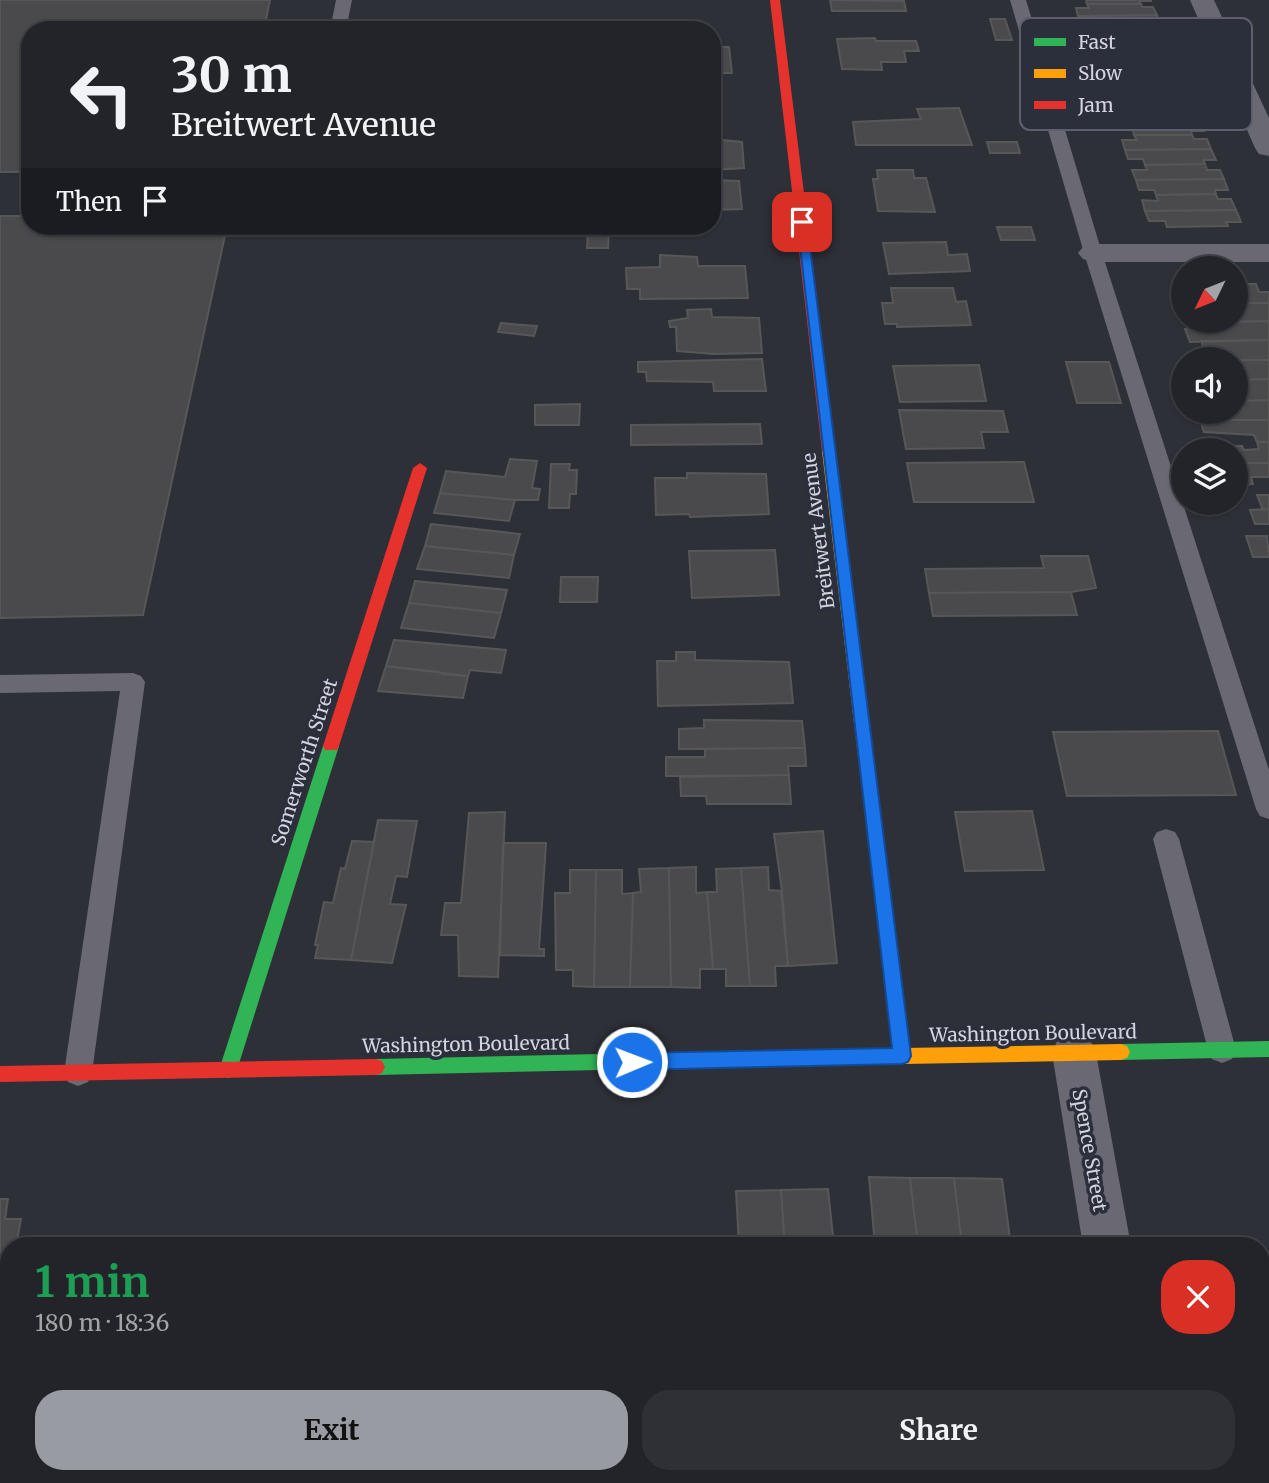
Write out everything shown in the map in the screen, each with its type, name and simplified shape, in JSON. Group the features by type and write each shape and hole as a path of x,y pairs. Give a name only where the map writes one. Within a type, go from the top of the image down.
{"street":[{"name":"Breitwert Avenue","path":"775,0 902,1056"},
{"path":"1202,0 1210,18"},
{"path":"1252,110 1269,148"},
{"path":"1093,253 1269,253"},
{"name":"Somerworth Street","path":"228,1070 420,468"},
{"name":"Washington Boulevard","path":"0,1074 1269,1049"},
{"name":"Spence Street","path":"1074,1053 1105,1237"}],"lane":[{"path":"340,21 344,0"},
{"path":"1018,0 1023,18"},
{"path":"1057,130 1269,809"},
{"path":"0,684 134,682 78,1073"},
{"path":"1166,839 1222,1050"}],"building":[{"path":"0,0 270,0 266,21 21,21 21,172 0,172"},
{"path":"830,0 904,1 906,11 832,11"},
{"path":"1086,0 1151,1 1139,1 1141,4 1087,4"},
{"path":"1087,4 1141,4 1142,7 1153,7 1157,15 1078,16 1076,8 1089,8"},
{"path":"1157,15 1158,18 1078,18"},
{"path":"990,19 1005,19 1012,40 996,40"},
{"path":"875,38 876,41 916,41 919,51 904,51 906,62 881,62 882,70 842,69 837,39"},
{"path":"721,47 729,47 732,73 721,73"},
{"path":"959,108 972,145 856,145 853,122 921,119 917,109"},
{"path":"1133,130 1204,131 1191,131 1192,135 1134,135"},
{"path":"1134,135 1192,135 1194,139 1207,139 1211,149 1125,150 1122,140 1137,140"},
{"path":"721,140 742,142 744,168 721,169"},
{"path":"987,142 1017,142 1020,153 990,153"},
{"path":"1211,149 1216,160 1203,160 1205,164 1145,165 1143,159 1128,159 1125,150"},
{"path":"1205,164 1207,170 1220,170 1224,179 1136,180 1132,170 1147,170 1145,165"},
{"path":"877,170 913,170 914,178 926,178 935,212 878,211 873,179 878,179"},
{"path":"1224,179 1228,190 1215,190 1216,194 1156,195 1154,190 1139,190 1136,180"},
{"path":"721,180 739,181 742,209 721,210"},
{"path":"1216,194 1218,199 1231,199 1236,210 1145,211 1142,200 1158,201 1156,195"},
{"path":"1236,210 1241,222 1226,222 1228,226 1167,227 1165,221 1149,221 1145,211"},
{"path":"0,216 21,216 21,235 225,235 143,615 0,618"},
{"path":"997,227 1031,227 1035,240 1001,240"},
{"path":"588,235 609,235 608,248 587,248"},
{"path":"946,242 948,255 967,254 970,271 889,274 883,243"},
{"path":"660,255 697,257 698,266 745,266 748,298 640,299 640,289 627,289 626,268 660,267"},
{"path":"1248,284 1256,284 1259,292 1269,292 1269,303 1248,303"},
{"path":"891,288 953,288 956,302 966,301 971,325 897,327 897,324 885,324 882,303 893,303"},
{"path":"1248,303 1269,303 1269,321 1248,321"},
{"path":"711,309 712,317 759,318 762,353 714,354 677,351 676,327 670,327 669,321 688,318 687,310"},
{"path":"1248,321 1269,321 1269,340 1190,342 1187,333 1248,333"},
{"path":"501,323 537,326 534,336 498,332"},
{"path":"1269,340 1269,360 1248,360 1248,347 1203,347 1201,341"},
{"path":"762,359 766,391 714,391 713,382 647,381 646,372 638,372 638,362"},
{"path":"1248,360 1269,360 1269,379 1248,380"},
{"path":"1066,362 1109,362 1121,403 1077,403"},
{"path":"979,365 986,401 900,402 893,366"},
{"path":"1269,379 1269,400 1248,401 1248,380"},
{"path":"1269,400 1269,420 1248,420 1248,401"},
{"path":"580,404 579,425 535,425 535,405"},
{"path":"899,410 1003,411 1008,432 981,432 984,448 906,449"},
{"path":"1248,420 1269,420 1269,442 1257,442 1254,435 1204,432 1201,424 1248,424"},
{"path":"760,424 762,444 631,445 631,425"},
{"path":"1257,442 1269,442 1269,463 1248,463 1248,450 1259,449"},
{"path":"510,459 537,461 532,488 540,489 538,500 440,493 446,471 505,477"},
{"path":"1024,462 1034,502 914,502 907,463"},
{"path":"1248,463 1269,463 1269,477 1251,477 1253,484 1248,484"},
{"path":"551,464 570,464 569,470 577,470 576,494 570,494 569,508 549,508"},
{"path":"687,473 766,474 769,514 690,517 689,514 656,515 655,478 687,478"},
{"path":"440,493 515,500 509,521 434,513"},
{"path":"1257,495 1269,495 1269,509 1263,510"},
{"path":"1269,509 1269,524 1255,524 1250,510"},
{"path":"431,524 520,534 514,555 425,546"},
{"path":"1246,536 1267,536 1269,557 1253,557"},
{"path":"425,546 514,555 509,578 417,569"},
{"path":"775,550 779,595 692,598 689,551"},
{"path":"1041,556 1088,556 1096,588 1071,592 929,593 925,569 1044,568"},
{"path":"561,577 598,577 597,602 560,602"},
{"path":"415,581 507,590 501,613 409,603"},
{"path":"1071,592 1077,615 933,616 929,593"},
{"path":"409,603 501,613 494,638 401,628"},
{"path":"394,640 506,650 501,673 470,670 468,676 442,674 386,666"},
{"path":"676,652 695,652 695,660 789,662 793,703 658,706 657,661 676,661"},
{"path":"386,666 468,676 463,698 378,691"},
{"path":"704,720 802,721 805,748 679,749 679,729 704,728"},
{"path":"1218,731 1236,795 1067,796 1053,732"},
{"path":"805,748 806,766 788,766 789,775 666,776 666,757 705,757 705,749"},
{"path":"789,775 791,804 707,804 706,796 681,796 680,777"},
{"path":"1032,811 1044,870 965,871 955,812"},
{"path":"505,812 498,977 459,976 458,935 441,935 445,903 461,903 469,813"},
{"path":"378,820 417,821 407,877 396,876 390,904 406,905 392,963 351,960"},
{"path":"823,831 837,963 788,966 774,834"},
{"path":"352,841 374,842 351,960 315,958 324,902 333,903 341,868 345,869"},
{"path":"503,843 546,843 539,949 544,949 544,956 500,955"},
{"path":"696,867 696,893 707,892 713,969 700,969 700,988 671,987 669,868"},
{"path":"768,867 769,890 781,891 788,966 775,966 776,986 750,986 741,868"},
{"path":"669,868 671,987 630,987 633,893 641,892 639,869"},
{"path":"741,868 750,986 726,986 726,969 713,969 707,892 717,892 716,869"},
{"path":"570,870 596,870 594,987 573,986 573,970 556,970 555,893 570,893"},
{"path":"596,870 622,870 622,894 633,893 630,987 594,987"},
{"path":"869,1177 910,1178 917,1237 874,1237"},
{"path":"910,1178 954,1178 961,1237 917,1237"},
{"path":"954,1178 1002,1179 1010,1237 961,1237"},
{"path":"828,1189 833,1237 784,1237 781,1190"},
{"path":"781,1190 784,1237 739,1237 736,1191"},
{"path":"0,1199 8,1199 5,1219 21,1219 18,1237 0,1237"}],"traffic: fast":[{"path":"228,1070 331,746"},
{"path":"1121,1052 1269,1049"},
{"path":"376,1067 737,1059"}],"traffic: slow":[{"path":"829,451 862,723"},
{"path":"737,1059 1121,1052"}],"traffic: jam":[{"path":"775,0 829,451"},
{"path":"331,746 420,468"},
{"path":"862,723 902,1056"},
{"path":"0,1074 376,1067"}],"route":[{"path":"632,1062 902,1056 802,222"}]}
